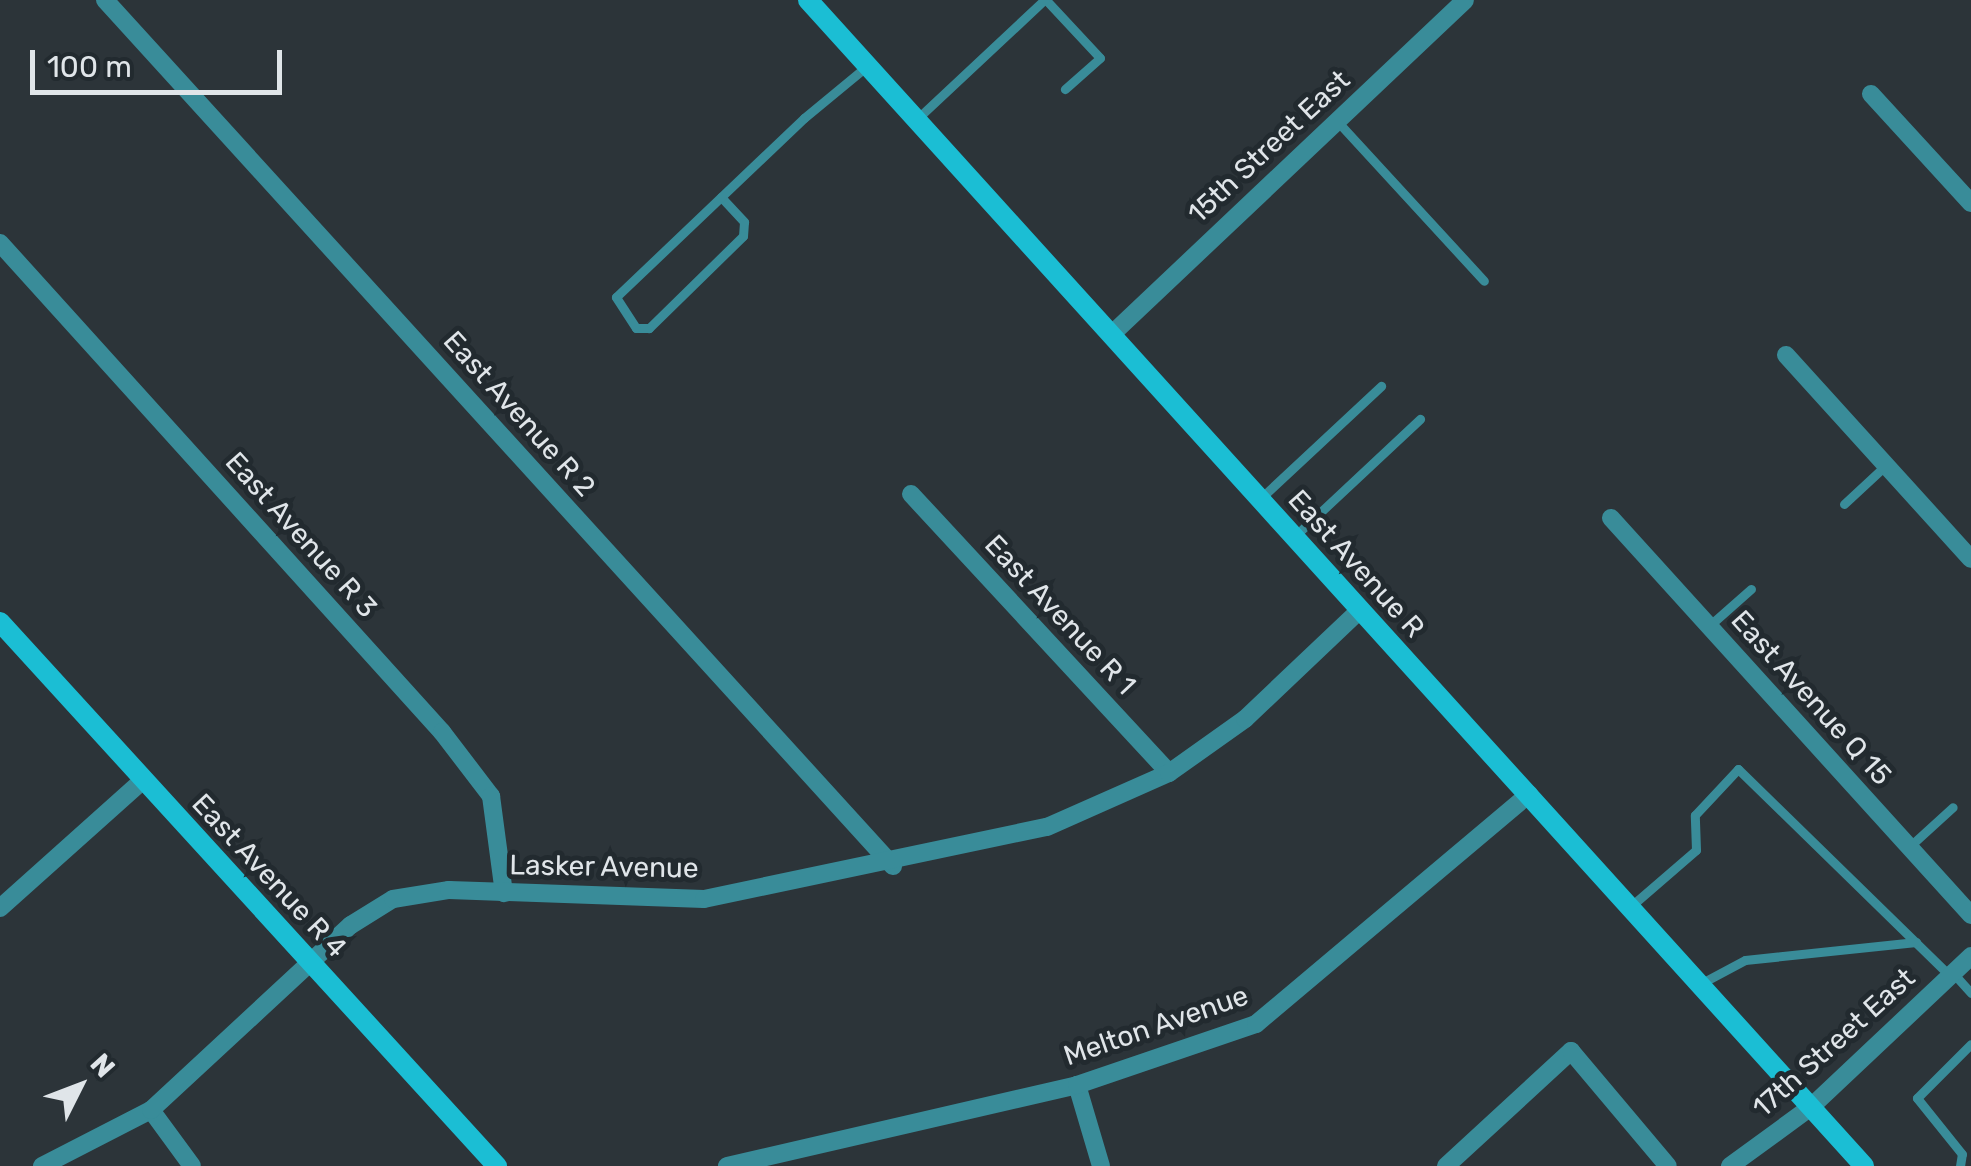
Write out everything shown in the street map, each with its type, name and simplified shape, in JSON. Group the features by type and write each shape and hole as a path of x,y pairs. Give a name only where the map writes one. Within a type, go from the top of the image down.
{"main road":[{"name":"East Avenue R","path":"808,0 1864,1166"},
{"name":"East Avenue R 4","path":"0,622 497,1166"}],"street":[{"name":"East Avenue R 2","path":"104,0 894,866"},
{"name":"15th Street East","path":"1111,335 1466,0"},
{"path":"1871,94 1971,203"},
{"name":"East Avenue R 3","path":"0,243 452,745 491,796 504,893"},
{"path":"1786,355 1971,559"},
{"name":"East Avenue R 1","path":"911,494 1169,773"},
{"name":"East Avenue Q 15","path":"1611,518 1971,915"},
{"name":"Lasker Avenue","path":"42,1166 151,1110 393,899 504,893 704,899 894,866 1047,827 1169,773 1245,720 1360,610"},
{"path":"0,908 144,780"},
{"name":"Melton Avenue","path":"727,1166 1077,1085 1256,1024 1291,1002 1529,794"},
{"name":"17th Street East","path":"1730,1166 1811,1107 1971,956"},
{"path":"1446,1166 1571,1051 1668,1166"},
{"path":"1077,1085 1101,1166"},
{"path":"151,1110 192,1166"}],"lane":[{"path":"916,120 1045,0 1100,58 1066,90"},
{"path":"721,197 744,222 744,236 648,328 636,328 616,296 721,197 867,66"},
{"path":"1337,121 1484,281"},
{"path":"1260,499 1381,386"},
{"path":"1294,537 1420,419"},
{"path":"1844,504 1886,465"},
{"path":"1709,626 1751,590"},
{"path":"1630,906 1696,850 1696,815 1738,770 1971,992"},
{"path":"1909,847 1954,807"},
{"path":"1700,984 1745,960 1916,942"},
{"path":"1960,1166 1962,1154 1917,1098 1971,1044"}]}
